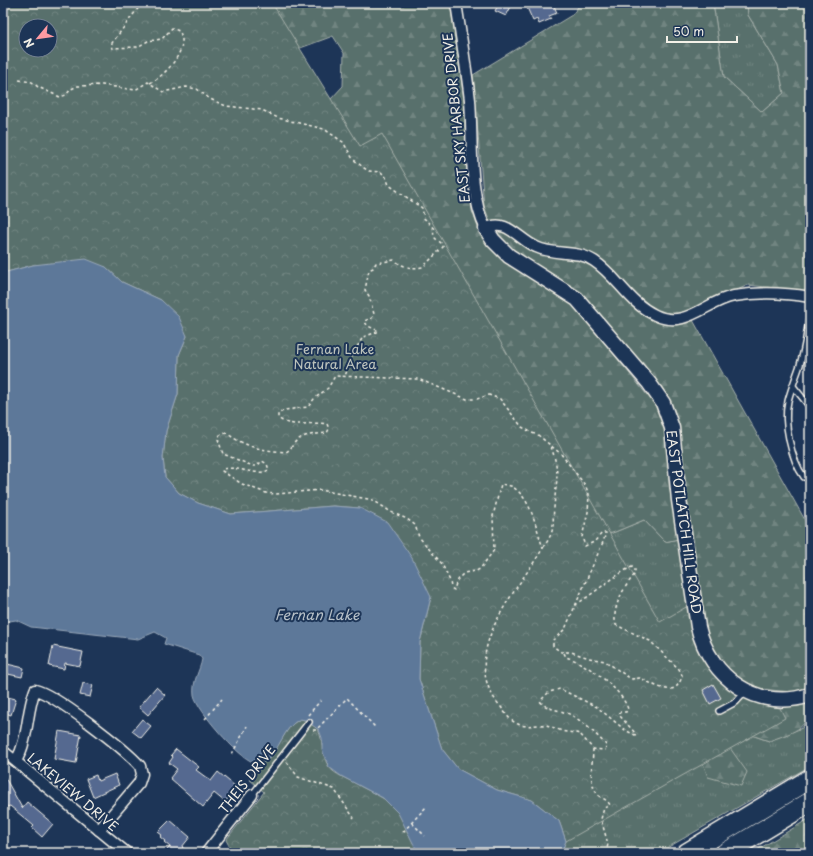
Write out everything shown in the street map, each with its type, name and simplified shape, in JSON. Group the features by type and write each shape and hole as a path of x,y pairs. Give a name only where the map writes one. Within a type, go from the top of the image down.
{"highway":[{"path":"686,853 810,779"},
{"path":"725,853 810,802"}],"street":[{"name":"EAST SKY HARBOR DRIVE","path":"456,3 470,100 475,192 478,209 486,229"},
{"path":"486,229 495,224 503,226 536,248 576,253 589,258 603,269 637,304 660,317 677,319 690,316 722,300 734,296 783,294 810,296"},
{"name":"EAST POTLATCH HILL ROAD","path":"486,229 493,240 509,256 577,299 649,383 663,403 672,428 678,500 701,638 710,659 735,685 746,691 770,698 781,699 810,694"},
{"path":"16,761 24,746 32,699 35,690 46,693 58,700 122,750 140,766 142,778 99,830"},
{"name":"LAKEVIEW DRIVE","path":"3,751 127,853"},
{"name":"THEIS DRIVE","path":"206,853 252,795"}],"lane":[{"path":"810,311 808,338 788,402 787,418 790,446 800,472 804,477 810,478"},
{"path":"793,386 810,407"},
{"path":"719,711 736,702 746,691"},
{"name":"THEIS DRIVE","path":"252,795 308,720"}],"path":[{"path":"19,80 32,82 38,87 60,97 66,95 78,86 102,85 135,90 148,82 150,83 157,80 166,71 181,50 183,40 179,31 172,28 162,39 148,41 134,48 112,48 110,46 142,3"},
{"path":"150,83 163,92 186,88 197,89 210,99 226,106 262,110 278,118 324,129 343,142 352,159 369,171 381,172 386,177 388,185 422,208 424,218 434,229 433,235 435,240 443,245 443,247 423,267 411,268 402,266 394,260 376,263 369,270 364,290 369,296 374,314 372,318 364,320 368,326 378,331 363,336 354,352 345,376"},
{"path":"543,548 538,530 523,498 513,486 501,484 493,516 494,550 480,569 476,572 464,573 457,580 454,590 450,588 450,581 442,564 419,537 415,525 407,519 390,512 373,500 320,490 276,494 266,493 242,484 222,471 225,468 261,473 269,470 264,461 253,466 223,454 218,439 224,433 250,448 286,452 290,450 297,439 327,433 330,429 327,424 302,425 281,420 278,418 278,414 285,410 308,407 314,399 328,388 334,376 418,379 467,399 477,399 489,395 500,399 508,407 522,427 532,434 538,435 550,444 575,469 585,485 589,494 588,512 582,537 585,546 594,542 599,535 606,533 565,629 551,643 555,649 564,653 566,657 588,666 626,703 628,710 626,712 620,712 619,715 636,734 633,735 625,730 597,708 560,689 544,695 540,701 545,707 574,717 607,746 605,750 593,749"},
{"path":"550,444 556,461 558,477 552,536 498,618 491,634 486,655 484,677 495,701 511,721 522,726 544,725 564,732 580,734 593,749 593,764 590,778 598,794 607,800 610,805 604,808 601,819 608,844 606,853"},
{"path":"564,653 571,652 588,658 605,661 631,679 640,678 658,688 672,688 680,682 681,671 650,641 616,625 614,616 617,606 635,574 635,570 630,566 575,605"},
{"path":"316,730 347,698 375,728"},
{"path":"205,719 222,699"},
{"path":"308,720 321,700"},
{"path":"232,754 247,726"},
{"path":"283,755 298,777 334,789 354,818"},
{"path":"403,832 427,806"},
{"path":"412,823 425,836"}],"green space":[{"path":"3,3 220,3 231,24 265,22 269,3 300,3 338,8 364,3 450,3 464,98 468,183 472,211 479,230 489,246 511,266 574,305 660,411 667,432 669,485 678,539 665,542 644,520 615,532 544,556 502,551 482,559 463,581 446,629 438,667 427,679 419,679 420,642 431,597 412,558 387,522 390,496 401,490 427,491 441,481 438,450 453,416 446,401 426,403 408,415 401,417 399,402 419,351 419,295 400,258 386,251 371,260 362,291 340,295 329,308 333,321 343,334 333,347 306,346 298,364 308,380 305,392 294,393 268,378 258,386 249,403 187,428 181,412 177,381 180,352 187,336 179,317 161,300 122,282 106,267 86,259 126,217 192,193 207,205 209,225 230,234 261,225 279,199 269,166 343,86 344,53 333,36 284,54 254,83 226,135 194,158 174,162 163,146 185,57 175,28 153,14 123,16 93,36 58,35 58,18 18,18 18,38 16,43 18,46 18,58 36,58 89,72 93,86 82,100 50,106 12,108 3,117"},
{"name":"Fernan Lake Natural Area","path":"3,3 272,3 360,146 382,134 660,622 688,606 693,632 698,647 711,670 720,680 742,695 754,701 780,708 785,718 566,841 559,821 532,800 497,790 458,769 442,749 419,679 420,642 431,597 360,508 333,506 231,514 198,503 179,493 165,477 163,458 166,431 178,394 179,355 187,336 161,300 122,282 106,267 33,265 3,273"},
{"path":"581,3 713,3 724,77 762,112 784,93 778,65 748,15 747,3 810,3 810,292 748,285 689,313 810,529 810,687 791,692 761,689 737,678 719,659 707,635 685,499 679,431 674,410 662,387 578,293 508,246 493,229 484,206 473,75 572,15"},
{"path":"713,3 747,3 748,15 778,65 784,93 762,112 724,77"},
{"path":"644,520 665,542 678,539 697,646 703,659 718,677 737,730 769,741 802,728 810,715 810,766 658,853 569,853 563,848 566,841 544,556 615,532"},
{"path":"810,704 807,720 803,725 791,733 769,741 737,730 767,706 780,708"},
{"path":"300,719 309,722 319,731 325,760 331,770 381,797 396,810 405,823 418,853 233,853 226,840 264,792 249,779 261,763 269,759 290,726"},
{"path":"725,741 747,772 741,786 708,777 696,744"},
{"path":"810,818 810,853 752,853"}],"water":[{"name":"Fernan Lake","path":"86,259 106,267 122,282 161,300 179,317 187,336 179,355 178,394 166,431 163,458 165,477 179,493 198,503 231,514 333,506 360,508 387,522 412,558 431,597 420,642 419,679 442,749 458,769 497,790 532,800 559,821 566,841 559,853 418,853 398,813 383,798 341,776 329,767 322,750 322,738 319,730 305,720 300,719 289,728 274,752 265,762 253,762 238,752 202,711 194,695 195,681 202,659 199,655 164,644 166,638 155,632 138,639 31,627 16,620 3,622 3,273 33,265"}],"building":[{"path":"499,3 513,3 506,16 495,11"},
{"path":"525,3 553,3 557,13 549,16 551,19 539,24 537,19 533,21"},
{"path":"53,646 83,652 80,666 65,663 64,669 49,666"},
{"path":"3,663 24,668 22,677 3,673"},
{"path":"83,683 93,685 90,697 80,695"},
{"path":"713,684 721,698 710,704 703,690"},
{"path":"156,687 165,695 148,715 139,707"},
{"path":"3,696 16,699 11,715 3,712"},
{"path":"142,719 151,726 141,738 132,731"},
{"path":"59,731 81,735 76,763 54,759"},
{"path":"176,749 199,767 196,770 211,781 218,772 236,787 225,802 214,793 203,807 170,778 177,769 169,763 173,757 171,755"},
{"path":"3,774 22,808 27,802 53,824 42,837 32,828 34,826 10,806 7,807 3,800"},
{"path":"115,774 119,785 93,797 86,779 96,775 98,781"},
{"path":"170,820 190,837 182,847 189,853 164,853 170,847 160,837 162,835 158,832"}]}
